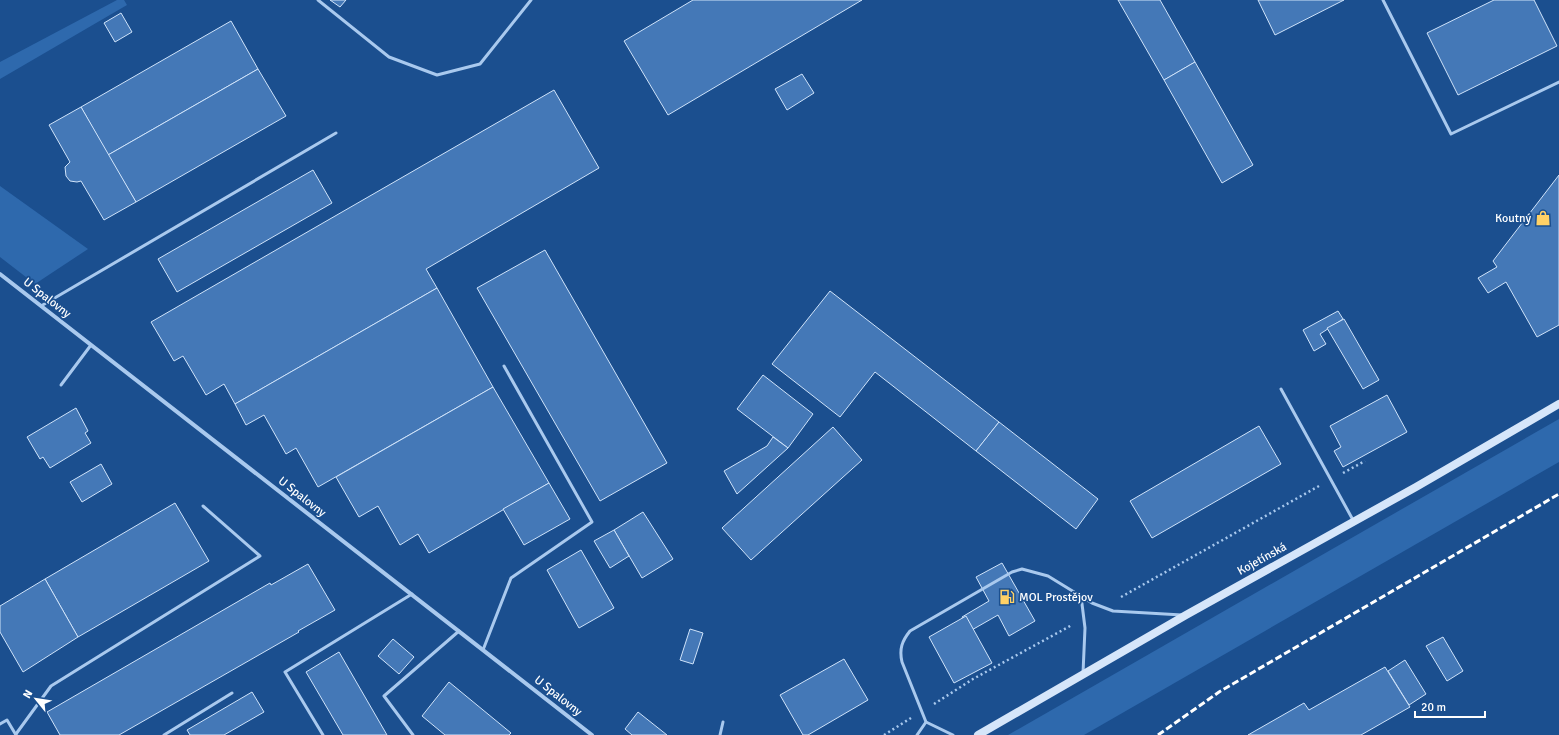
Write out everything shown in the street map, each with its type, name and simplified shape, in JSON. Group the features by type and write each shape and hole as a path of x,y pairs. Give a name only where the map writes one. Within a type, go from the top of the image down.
{"main road":[{"name":"Kojetínská","path":"978,735 1186,615 1416,487 1559,404"}],"street":[{"name":"U Spalovny","path":"0,274 592,735"}],"lane":[{"path":"318,0 389,57 437,75 480,64 531,0"},
{"path":"1383,0 1451,134 1559,82"},
{"path":"41,306 336,134"},
{"path":"61,384 91,345"},
{"path":"483,650 511,578 592,522 504,366"},
{"path":"1281,389 1354,521"},
{"path":"0,724 7,720 16,735 51,686 260,556 203,506"},
{"path":"953,735 926,722 902,662 900,653 903,641 910,631 1012,572 1022,569 1048,576 1092,603 1114,611 1186,615"},
{"path":"323,735 285,672 412,594"},
{"path":"1081,596 1085,628 1083,674"},
{"path":"413,735 384,696 459,631"},
{"path":"164,735 232,693"},
{"path":"720,735 723,722"},
{"path":"917,735 926,722"}],"shaded area":[{"path":"117,0 124,0 127,5 0,79 0,62"},
{"path":"0,186 88,249 35,284 0,257"},
{"path":"1559,419 1559,462 1084,735 1008,735"}],"building":[{"path":"330,0 346,0 340,7"},
{"path":"693,0 862,0 668,115 624,41"},
{"path":"1118,0 1160,0 1195,62 1164,80"},
{"path":"1258,0 1344,0 1275,35"},
{"path":"1494,0 1534,0 1557,46 1458,95 1427,33"},
{"path":"121,13 132,32 115,42 104,23"},
{"path":"231,21 258,69 108,155 81,107"},
{"path":"1195,62 1253,165 1222,183 1164,80"},
{"path":"258,69 286,116 136,202 108,155"},
{"path":"802,74 814,93 787,110 775,89"},
{"path":"554,90 599,168 426,269 437,288 235,404 224,384 206,395 183,356 174,361 151,322"},
{"path":"81,107 136,202 104,220 81,181 70,181 66,176 65,167 70,162 49,125"},
{"path":"313,170 332,203 177,292 158,259"},
{"name":"Koutný","path":"1559,175 1559,325 1537,337 1506,282 1488,293 1478,278 1497,267 1493,261"},
{"path":"545,250 667,463 600,501 477,288"},
{"path":"437,288 493,387 318,487 296,448 286,454 264,415 246,425 235,404"},
{"path":"830,291 999,422 976,451 875,372 840,417 772,364"},
{"path":"1338,311 1343,319 1320,334 1326,344 1314,351 1303,330"},
{"path":"1344,319 1379,380 1363,389 1327,328"},
{"path":"763,375 813,414 788,448 737,409"},
{"path":"493,387 549,483 429,553 418,534 400,545 378,506 359,517 336,477"},
{"path":"1387,395 1407,432 1343,467 1334,451 1341,447 1330,426"},
{"path":"76,408 88,431 85,433 91,443 50,468 43,457 40,459 27,437"},
{"path":"999,422 1098,499 1076,529 976,451"},
{"path":"1259,426 1281,464 1152,538 1130,501"},
{"path":"833,427 862,460 751,560 722,528"},
{"path":"773,437 788,448 737,494 724,471 767,446"},
{"path":"101,464 112,484 82,502 70,482"},
{"path":"549,483 570,519 524,545 503,509"},
{"path":"175,503 209,561 78,637 45,579"},
{"path":"643,512 673,559 642,578 614,530"},
{"path":"614,530 629,556 610,568 594,541"},
{"path":"581,550 614,608 579,628 547,570"},
{"path":"1002,563 1035,621 1009,636 998,615 970,631 962,617 989,601 976,577"},
{"path":"308,564 335,610 119,735 60,735 47,712 270,583 271,585"},
{"path":"45,579 78,637 23,672 0,632 0,606"},
{"path":"966,616 992,663 954,683 929,637"},
{"path":"690,629 703,633 693,664 680,660"},
{"path":"1443,637 1463,671 1447,681 1426,646"},
{"path":"393,639 414,657 399,674 378,656"},
{"path":"339,652 387,735 343,735 306,672"},
{"path":"844,659 868,700 808,735 803,735 780,695"},
{"path":"1405,660 1426,694 1409,705 1388,671"},
{"path":"1385,667 1410,707 1361,735 1248,735 1304,703 1309,710"},
{"path":"449,682 511,733 509,735 445,735 422,716"},
{"path":"252,692 264,712 224,735 190,735 187,730"},
{"path":"638,712 667,735 632,735 625,729"}],"railway":[{"path":"1158,735 1219,692 1559,494"}],"place":[{"name":"Koutný","path":"1543,218"},
{"name":"MOL Prostějov","path":"1007,597"}]}
